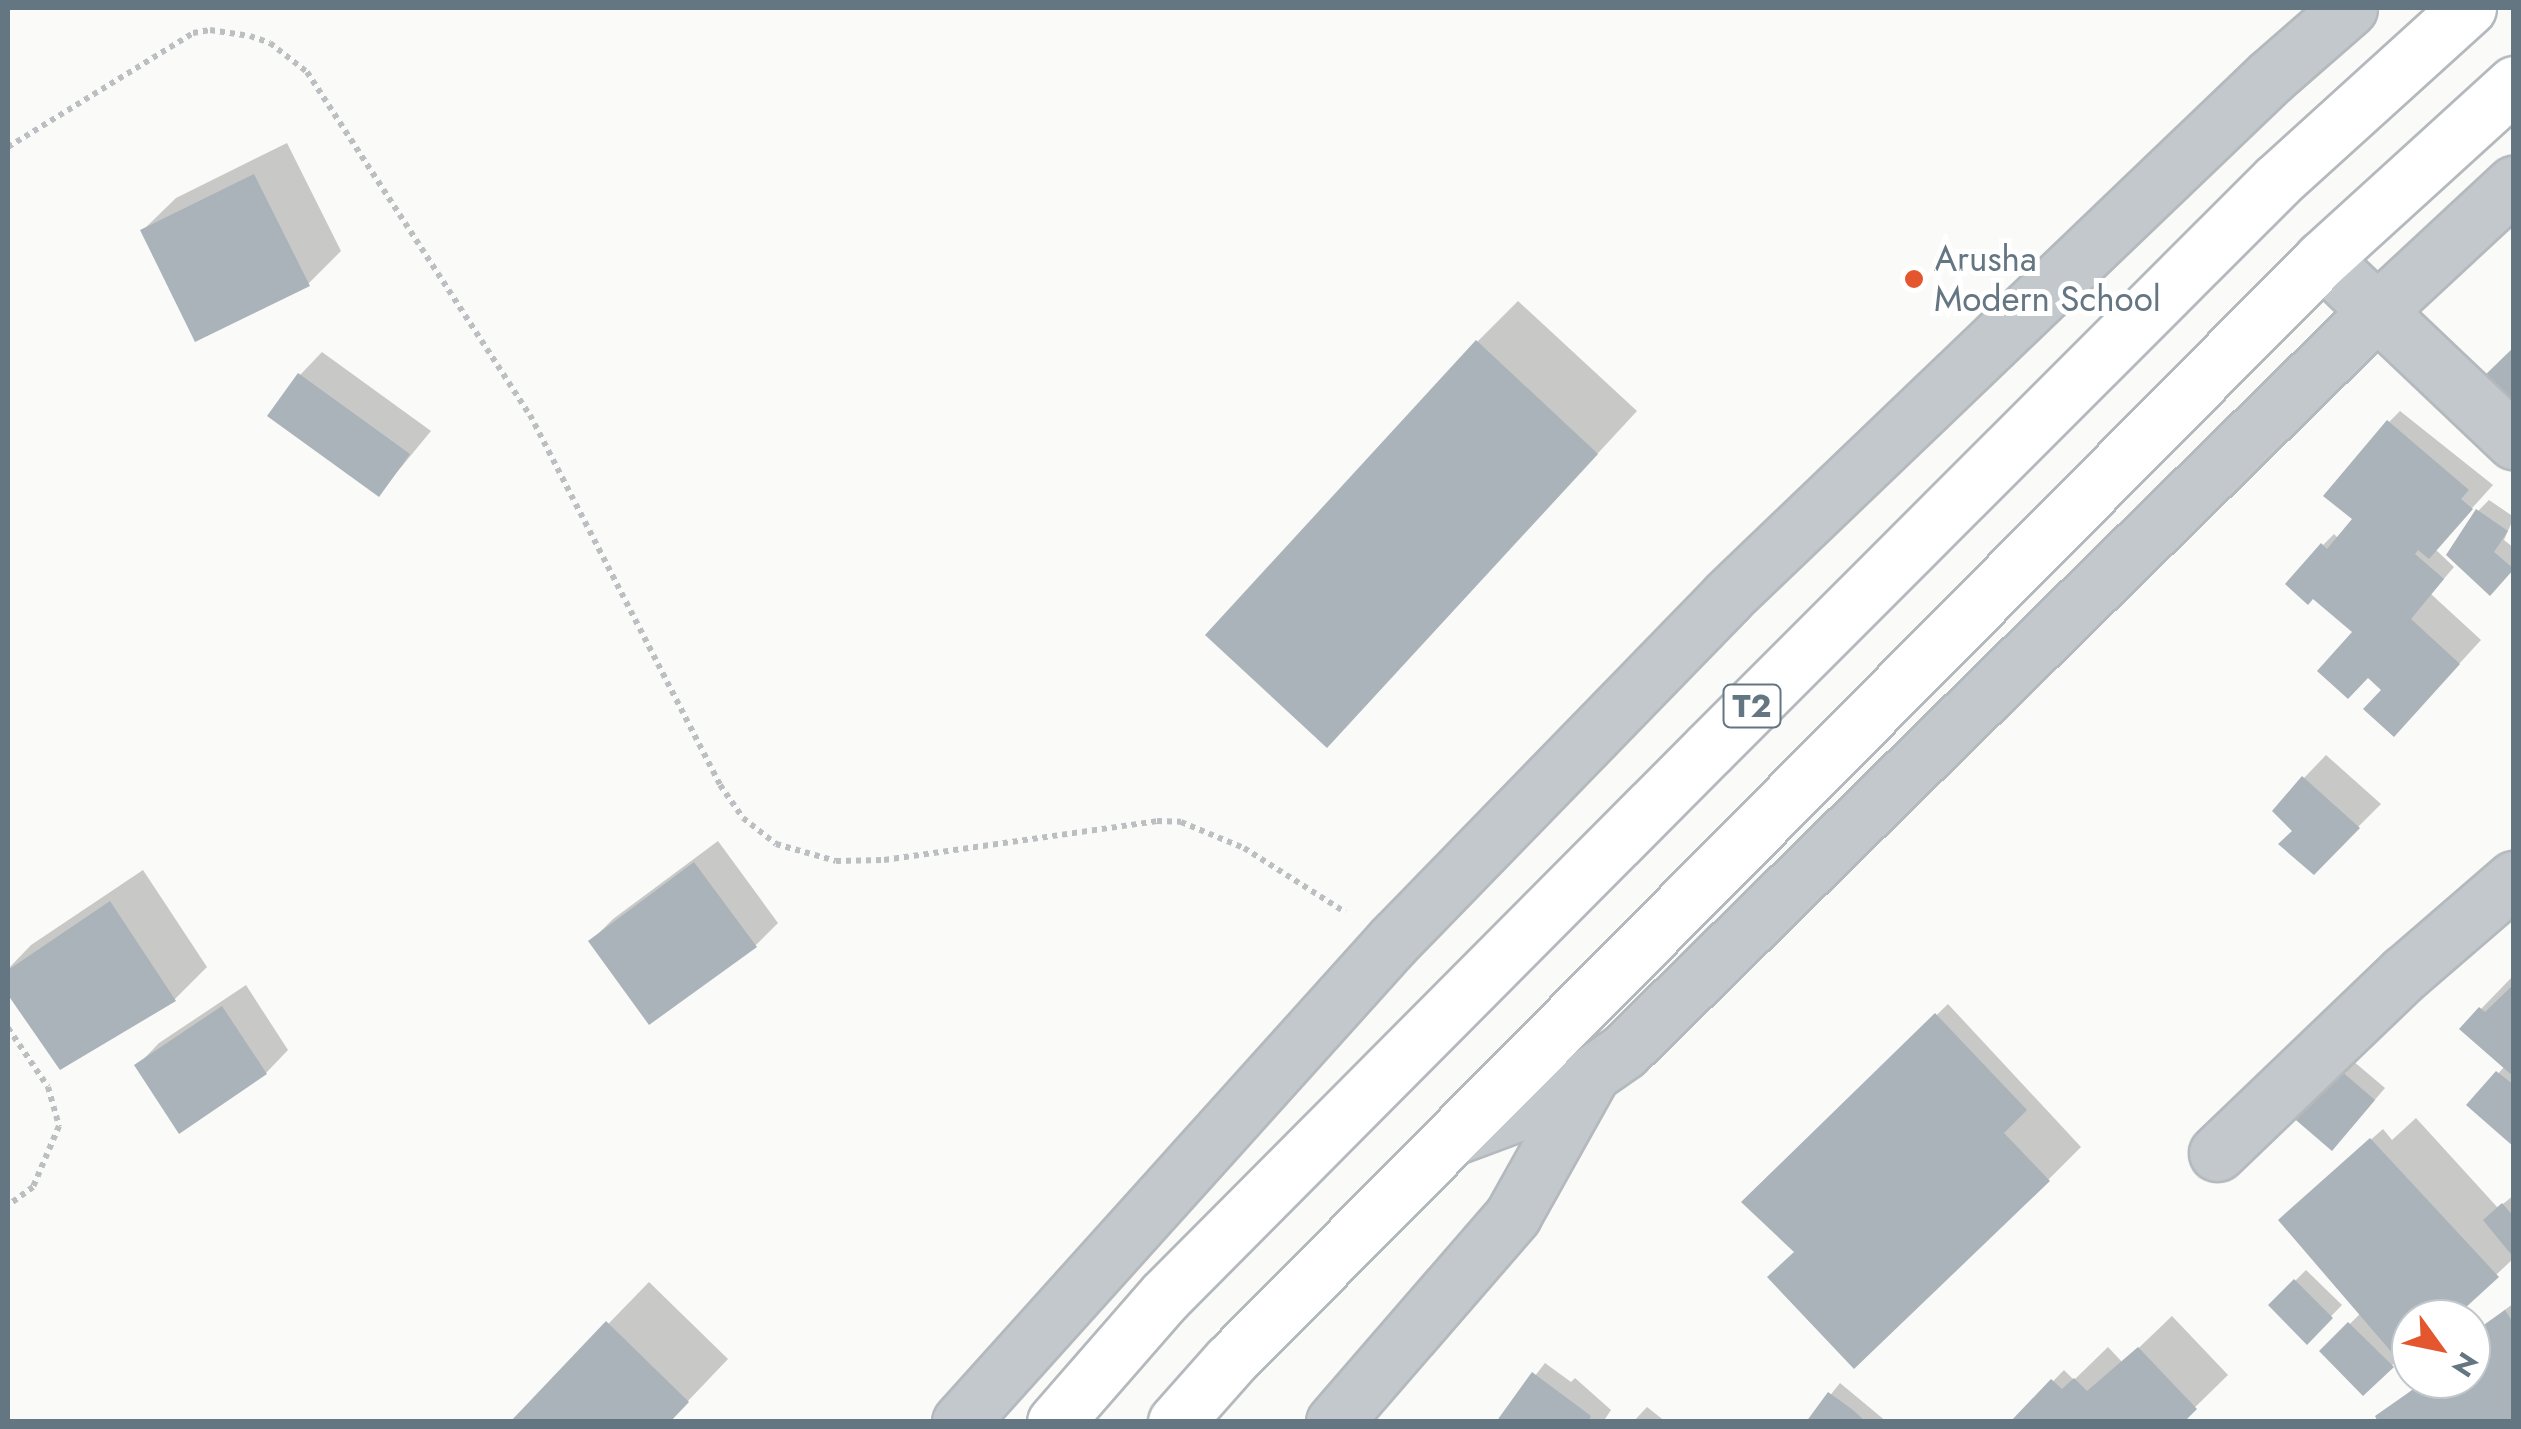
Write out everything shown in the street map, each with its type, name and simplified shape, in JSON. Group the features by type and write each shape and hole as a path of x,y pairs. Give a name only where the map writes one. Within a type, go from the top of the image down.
{"highway":[{"name":"T2","path":"1055,1422 1166,1296 1737,721 2277,181 2468,8"},
{"name":"T2","path":"1176,1422 1230,1362 2322,258 2514,84"}],"street":[{"path":"960,1422 1392,942 1727,598 2270,77 2349,8"},
{"path":"1458,1134 1557,1098 1624,1051 2375,312 2514,184"},
{"path":"2322,258 2514,441"},
{"path":"2217,1152 2405,973 2514,878"},
{"path":"1334,1422 1513,1215 1590,1076"}],"path":[{"path":"8,148 193,33 231,31 270,42 308,72 530,414 720,785 760,834 806,854 852,860 1157,820 1181,822 1244,848 1392,942"},
{"path":"8,1028 48,1086 59,1116 57,1135 35,1184 8,1205"}],"building":[{"path":"254,174 310,286 195,342 140,230"},
{"path":"1476,340 1598,454 1327,748 1205,635"},
{"path":"2514,347 2514,413 2481,379"},
{"path":"298,373 410,454 379,497 267,416"},
{"path":"2387,420 2469,490 2461,499 2473,509 2429,559 2418,550 2415,554 2444,579 2411,619 2460,664 2394,737 2363,709 2381,690 2368,678 2348,699 2317,671 2352,632 2313,599 2308,605 2285,584 2321,543 2327,549 2352,519 2323,496"},
{"path":"2476,509 2508,531 2494,552 2514,569 2490,596 2446,555"},
{"path":"2302,776 2360,828 2314,875 2278,844 2292,831 2272,811"},
{"path":"694,862 757,947 649,1025 588,941"},
{"path":"110,901 176,1001 60,1070 8,995 8,970"},
{"path":"2514,984 2514,1077 2459,1029 2479,1007 2485,1012"},
{"path":"222,1006 267,1074 179,1134 134,1065"},
{"path":"1935,1013 2027,1110 2004,1133 2050,1181 1854,1369 1767,1277 1794,1252 1741,1202"},
{"path":"2333,1064 2375,1100 2332,1151 2290,1115"},
{"path":"2496,1071 2514,1085 2514,1147 2466,1105"},
{"path":"2370,1138 2499,1277 2475,1299 2391,1299 2391,1352 2278,1220"},
{"path":"2502,1203 2514,1217 2514,1258 2483,1220"},
{"path":"2294,1279 2333,1318 2307,1345 2268,1305"},
{"path":"2505,1310 2514,1324 2514,1422 2378,1422 2375,1416 2399,1399 2491,1399 2491,1320"},
{"path":"606,1321 689,1402 670,1422 510,1422"},
{"path":"2348,1322 2391,1364 2391,1370 2363,1396 2319,1351"},
{"path":"2138,1347 2197,1409 2184,1422 2010,1422 2051,1379 2062,1389 2074,1378 2087,1391"},
{"path":"1532,1372 1591,1416 1588,1422 1496,1422"},
{"path":"1828,1392 1853,1410 1866,1422 1806,1422"}],"place":[{"name":"Arusha Modern School","path":"1914,279"}]}
